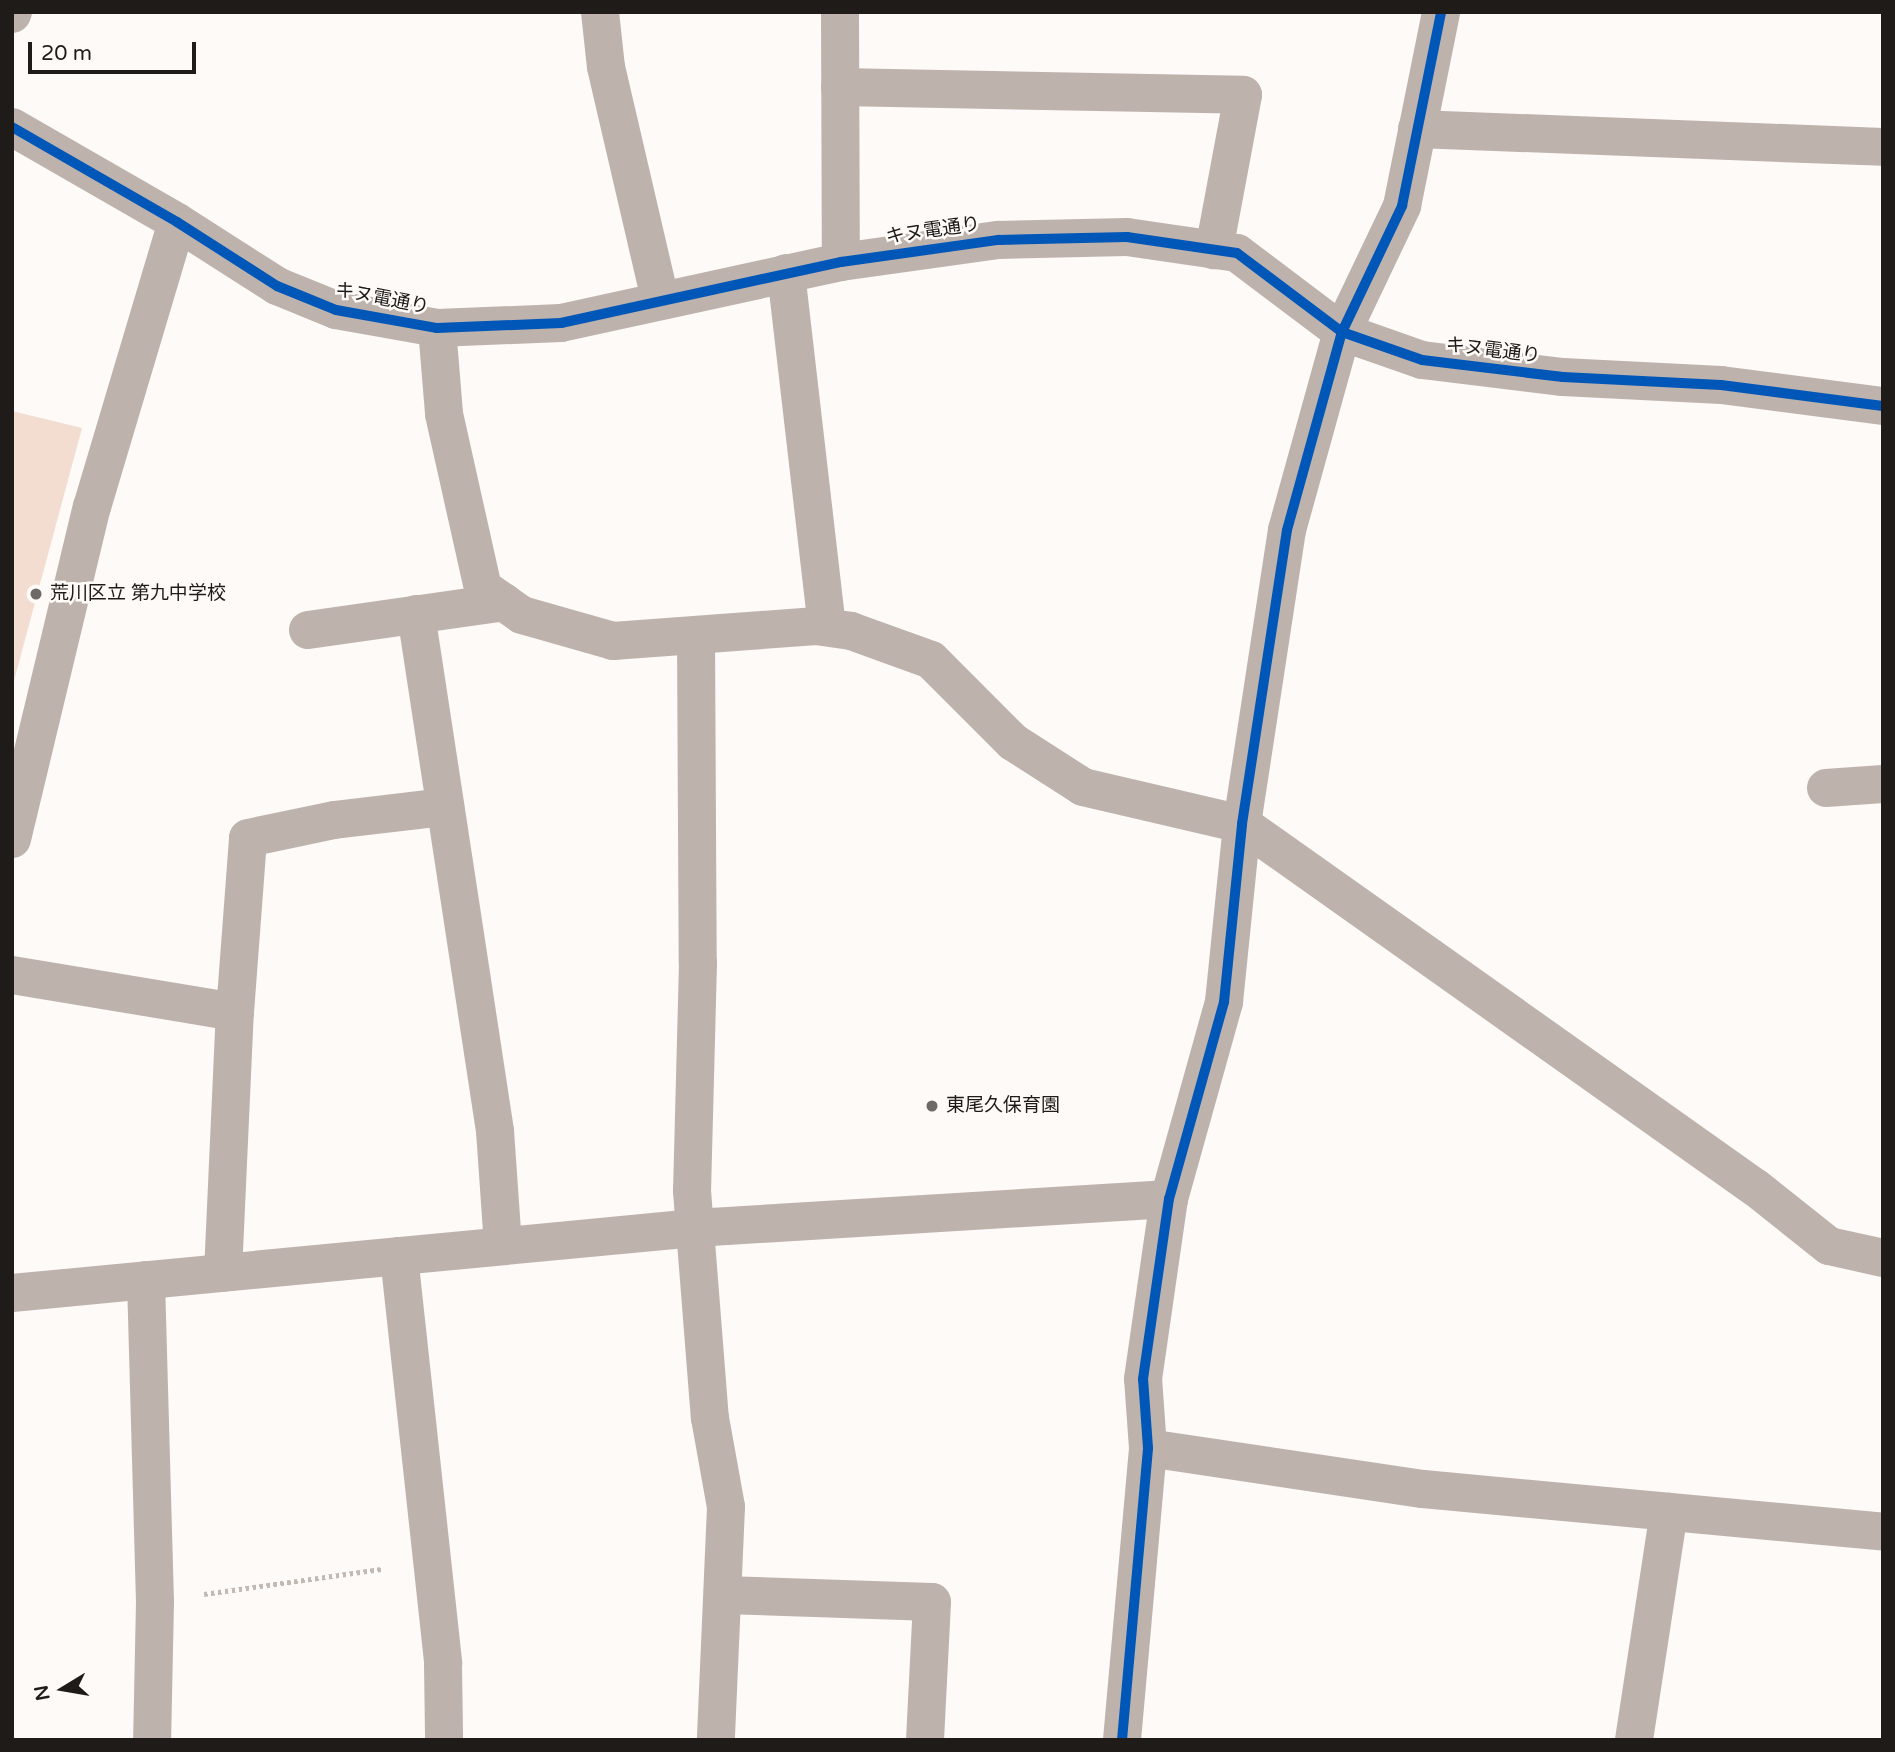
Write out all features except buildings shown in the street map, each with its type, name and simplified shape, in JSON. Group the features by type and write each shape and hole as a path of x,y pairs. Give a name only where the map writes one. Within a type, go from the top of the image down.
{"street":[{"path":"600,12 606,67 660,299"},
{"path":"840,12 841,262"},
{"path":"1122,1740 1149,1448 1143,1379 1170,1199 1224,1002 1242,824 1287,530 1342,332 1402,206 1441,12"},
{"path":"840,87 1243,95 1214,250"},
{"name":"キヌ電通り","path":"12,127 177,222 277,286 336,310 437,328 561,323 660,299 841,262 998,240 1127,237 1237,253 1342,332 1422,360 1563,377 1721,386 1883,405"},
{"path":"1417,129 1883,147"},
{"path":"12,839 92,507 177,222"},
{"path":"786,273 827,627"},
{"path":"437,328 443,414 483,588 522,615 613,641 827,627 931,660 1013,742 1083,787 1242,824 1756,1188 1829,1246 1883,1258"},
{"path":"308,630 504,602"},
{"path":"416,614 495,1131 503,1246"},
{"path":"696,635 695,1228 710,1418 726,1507 716,1740"},
{"path":"1826,788 1883,784"},
{"path":"223,1273 234,1012 248,838 334,820 445,807"},
{"path":"12,975 234,1012"},
{"path":"12,1293 695,1228 1170,1199"},
{"path":"399,1256 443,1664 444,1740"},
{"path":"146,1280 155,1602 152,1740"},
{"path":"1149,1448 1423,1489 1883,1532"},
{"path":"1634,1740 1669,1512"},
{"path":"723,1595 932,1602 925,1740"}],"path":[{"path":"155,1602 433,1562"}],"shaded area":[{"path":"12,411 82,428 12,688"}],"cycle path":[{"path":"1122,1740 1148,1448 1143,1379 1169,1199 1224,1002 1242,824 1287,530 1342,332 1402,206 1441,12"},
{"path":"12,127 177,222 277,286 336,310 437,328 561,323 841,262 998,240 1127,237 1237,253 1342,332 1422,360 1563,377 1721,385 1883,406"}],"place":[{"name":"荒川区立 第九中学校","path":"36,594"},
{"name":"東尾久保育園","path":"932,1106"}]}
